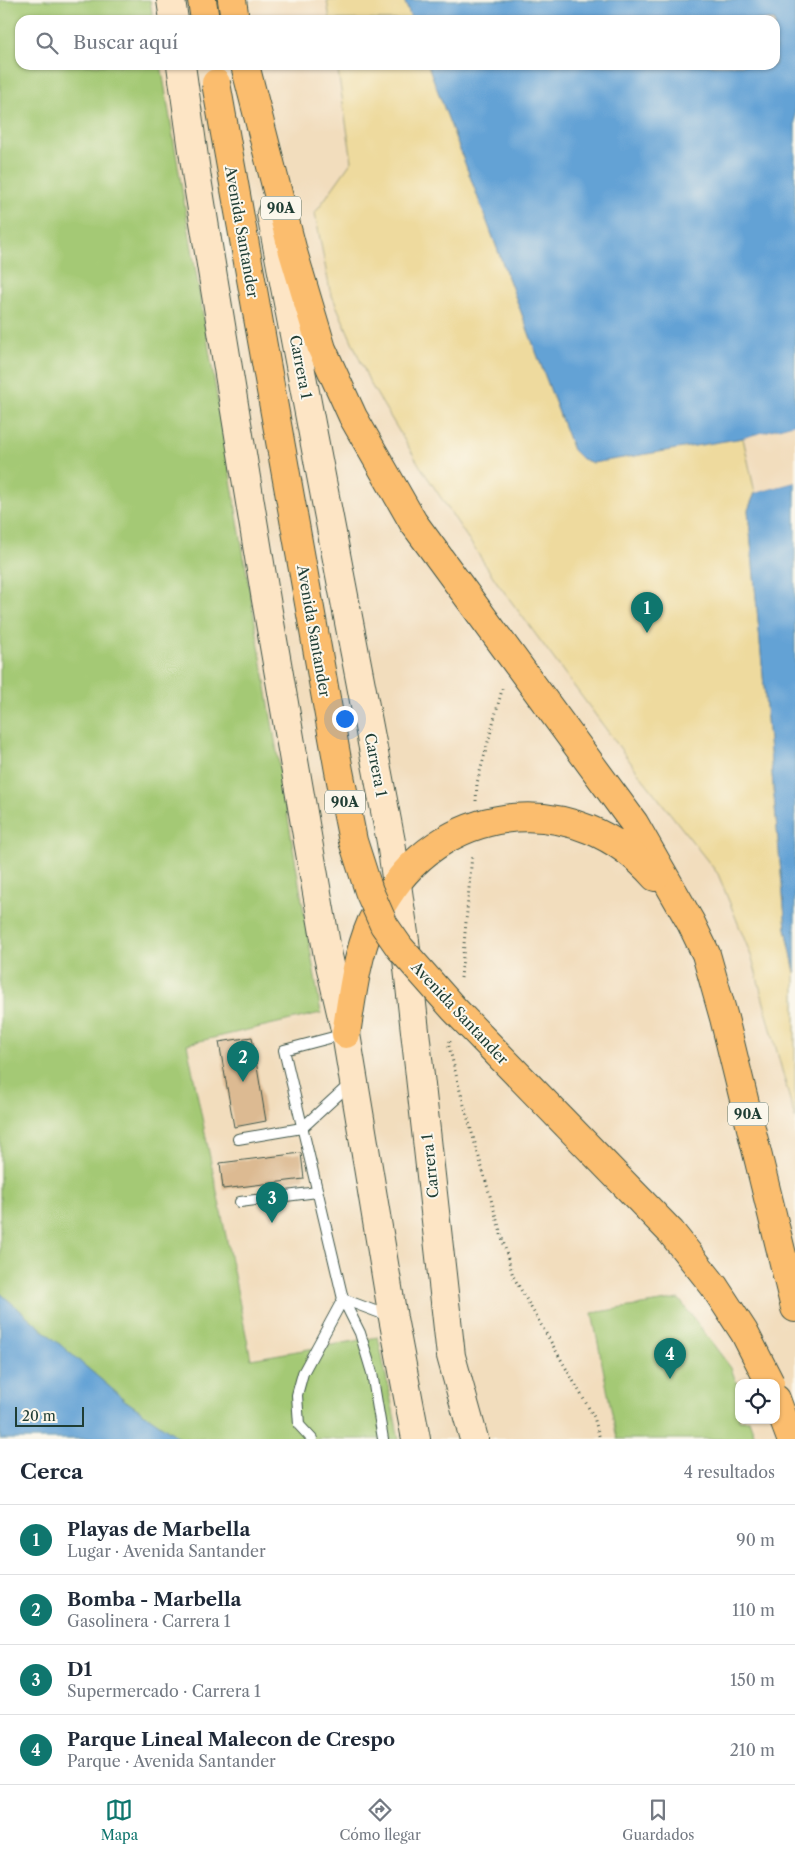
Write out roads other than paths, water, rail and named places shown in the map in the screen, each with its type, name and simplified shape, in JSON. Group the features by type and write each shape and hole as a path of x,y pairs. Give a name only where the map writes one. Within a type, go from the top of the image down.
{"highway":[{"path":"202,0 204,15"},
{"path":"232,0 234,15"},
{"name":"90A","path":"245,70 292,252 326,357 354,417 413,522 634,823 691,923 706,954 714,979 795,1308"},
{"name":"Avenida Santander","path":"214,74 339,771 353,841 368,891 384,925 429,981 671,1232 724,1301 744,1332 768,1379"},
{"path":"346,1034 358,962 372,922 396,883 412,864 431,848 452,835 475,826 511,818 548,818 584,827 602,834 618,843 646,867 691,923"},
{"path":"780,1410 791,1439"}],"main road":[{"path":"171,0 173,15"},
{"path":"181,70 266,600 328,956 346,1034 393,1318 416,1439"},
{"name":"Carrera 1","path":"245,70 387,823 406,951 451,1356 474,1439"}],"lane":[{"path":"346,1034 284,1050 342,1299 360,1333 372,1373 383,1439"},
{"path":"238,1139 302,1128 354,1081"},
{"path":"240,1202 317,1192"},
{"path":"342,1299 393,1318"},
{"path":"312,1439 299,1425 297,1395 303,1373 342,1299"}],"water":[{"path":"404,0 795,0 795,424 743,438 593,463 582,459 573,450 430,70 780,70 780,15 410,15"},
{"path":"795,482 795,972 786,928 748,510 755,493"},
{"path":"0,1293 126,1401 181,1439 0,1439"}],"place":[{"name":"Playas de Marbella","path":"647,633"},
{"name":"Bomba - Marbella","path":"243,1082"},
{"name":"D1","path":"272,1223"},
{"name":"Parque Lineal Malecon de Crespo","path":"670,1379"}]}
